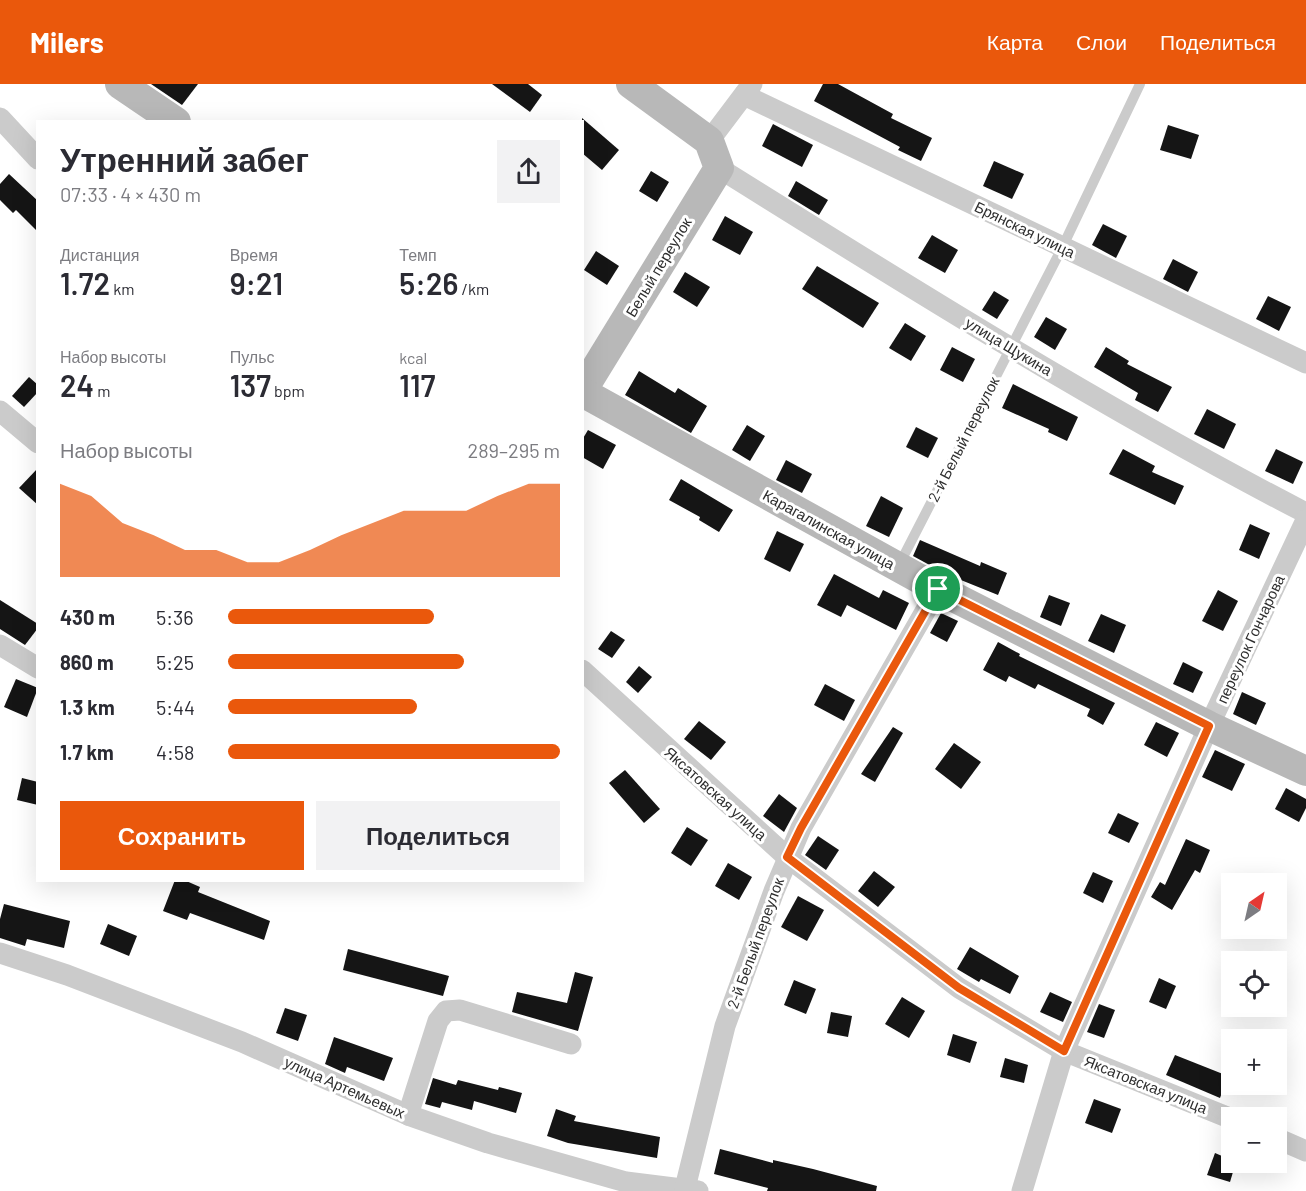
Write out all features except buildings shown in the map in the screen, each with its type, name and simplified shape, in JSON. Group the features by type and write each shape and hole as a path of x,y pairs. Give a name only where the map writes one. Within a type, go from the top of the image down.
{"street":[{"path":"120,84 173,120"},
{"name":"улица Щукина","path":"631,84 714,154 1010,347 1219,468 1306,513"},
{"path":"714,154 748,89"},
{"name":"Брянская улица","path":"748,89 1062,248 1306,363"},
{"path":"0,118 36,157"},
{"name":"Белый переулок","path":"584,387 714,154"},
{"name":"Карагалинская улица","path":"584,392 938,589 1209,726 1306,771"},
{"path":"0,411 36,441"},
{"name":"переулок Гончарова","path":"1022,1191 1064,1051 1209,726 1306,520"},
{"name":"2-й Белый переулок","path":"692,1190 725,1026 787,857 801,828 938,589"},
{"path":"0,645 36,667"},
{"name":"Яксатовская улица","path":"584,671 787,857 959,988 1064,1051 1221,1115"},
{"name":"улица Артемьевых","path":"0,953 67,975 242,1042 408,1115 488,1143 626,1182 692,1190"},
{"path":"408,1115 438,1021 446,1011 460,1010 571,1044"},
{"path":"1287,1143 1306,1151"}],"lane":[{"name":"2-й Белый переулок","path":"898,568 1062,248 1140,84"}],"route":[{"path":"938,589 1209,726 1064,1051 959,988 787,857 801,828 938,589"}]}
